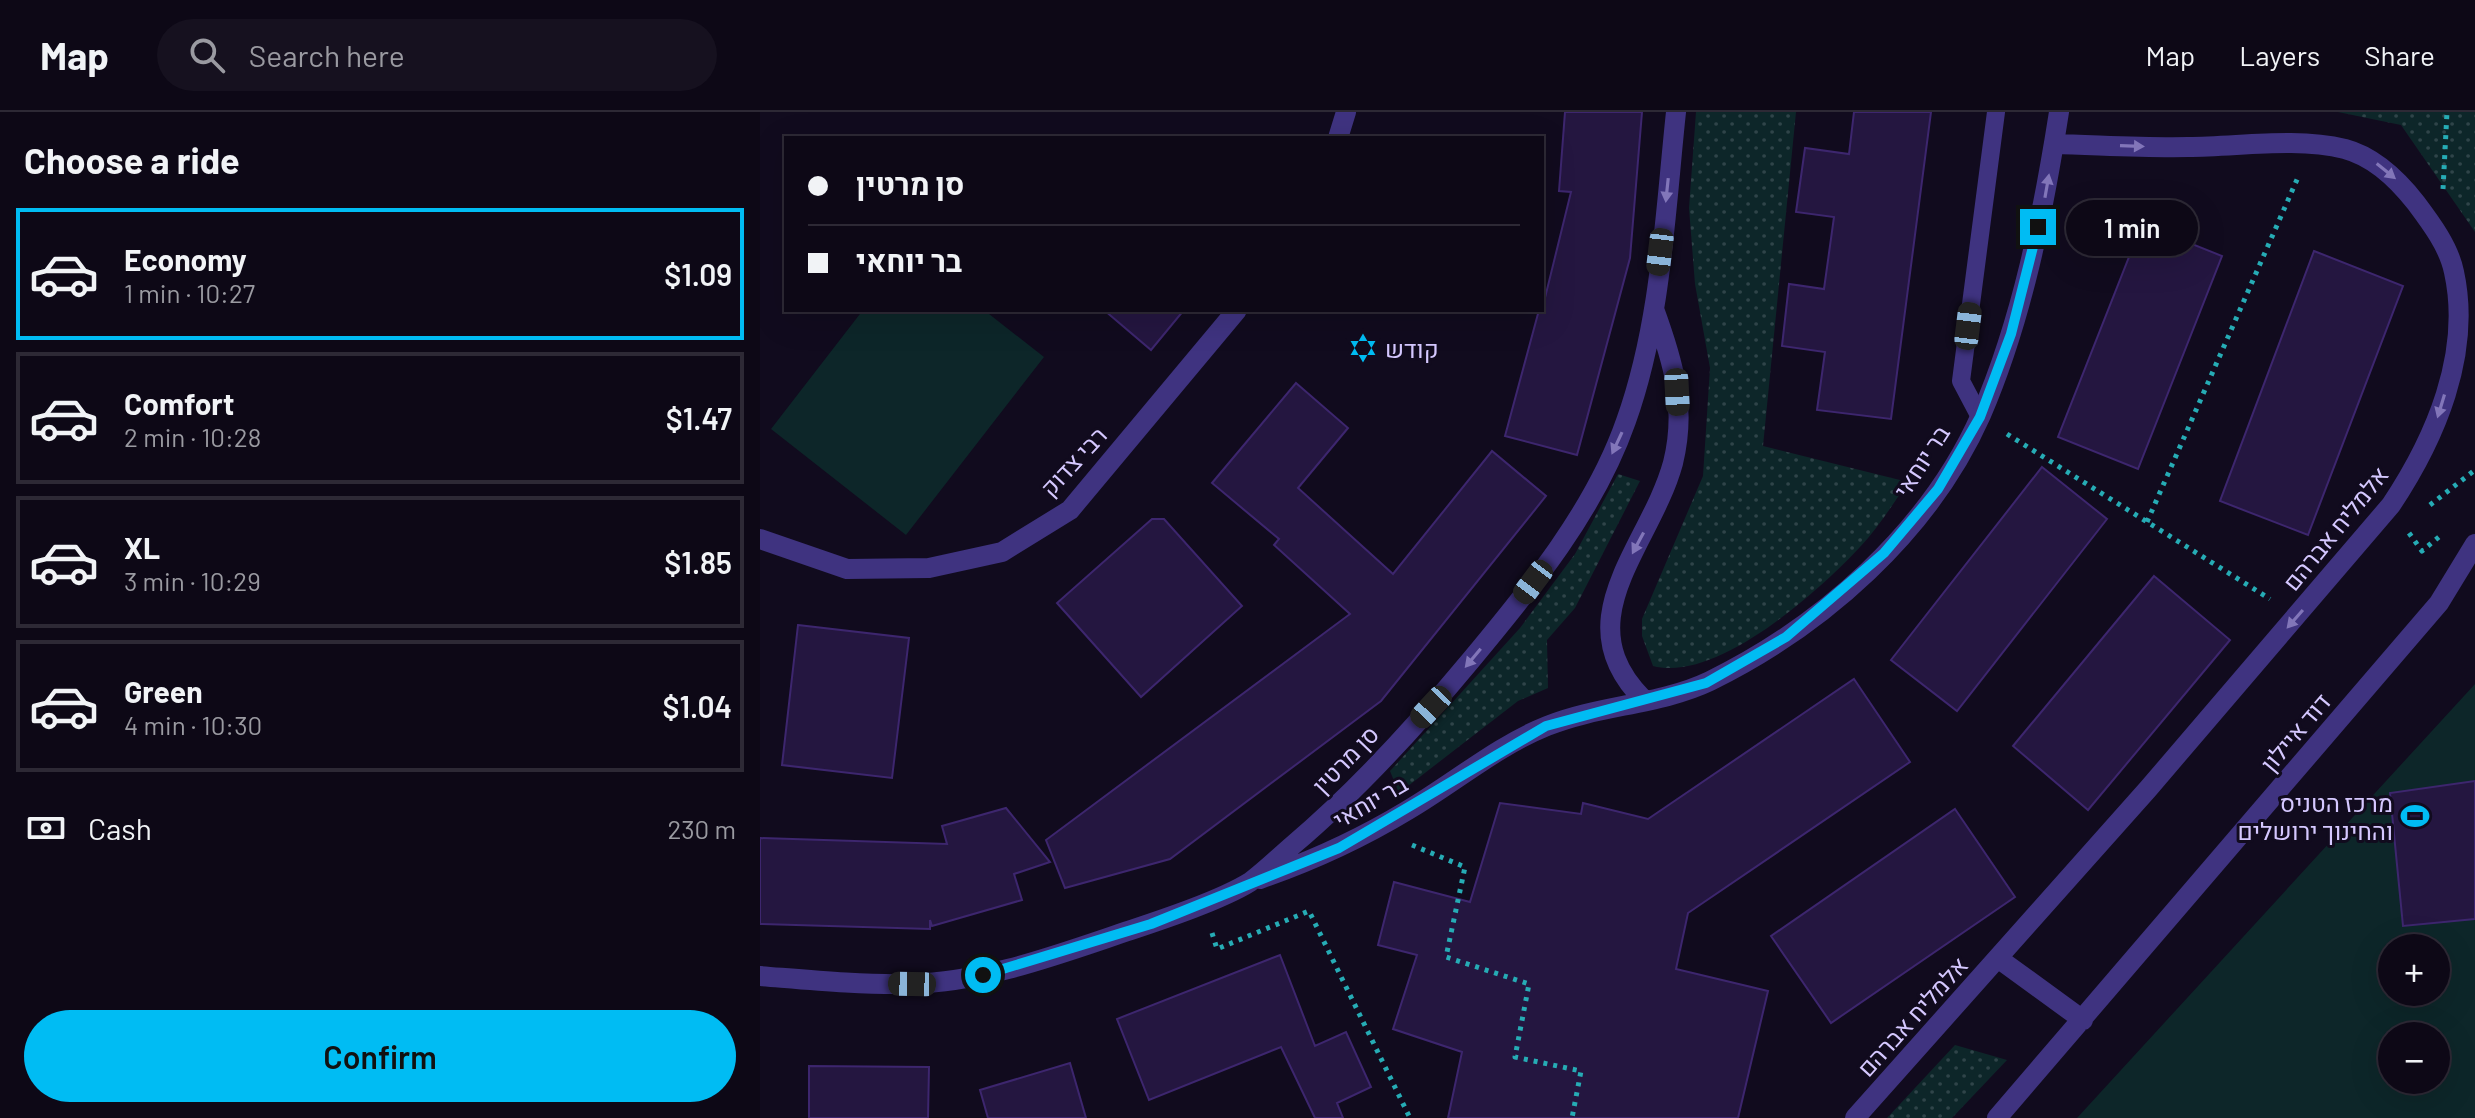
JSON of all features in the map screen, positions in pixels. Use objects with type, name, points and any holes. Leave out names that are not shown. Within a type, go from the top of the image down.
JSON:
[{"type":"street","points":[[1339,136],[1346,112]]},
{"type":"street","name":"סן מרטין","points":[[760,976],[912,984],[983,975],[1060,954],[1249,883],[1324,819],[1448,688],[1562,542],[1595,490],[1625,426],[1642,372],[1654,309],[1676,112]]},
{"type":"street","name":"בר יוחאי","points":[[1249,883],[1339,848],[1546,726],[1706,683],[1786,637],[1852,584],[1900,538],[1938,489],[1980,417],[2011,334],[2045,200],[2059,112]]},
{"type":"street","name":"אלמליח אברהם","points":[[1855,1118],[1999,959],[2391,505],[2418,465],[2433,434],[2456,342],[2454,270],[2441,240],[2402,184],[2375,162],[2347,150],[2312,144],[2187,147],[2054,144]]},
{"type":"street","points":[[1644,700],[1627,684],[1614,663],[1607,633],[1613,602],[1628,563],[1659,504],[1673,460],[1679,413],[1676,371],[1654,309]]},
{"type":"street","name":"רבי צדוק","points":[[760,539],[791,553],[847,569],[929,568],[1002,552],[1070,510],[1235,312]]},
{"type":"street","name":"דוד איילון","points":[[1997,1118],[2439,603],[2475,544]]},
{"type":"street","points":[[1999,959],[2083,1020]]},
{"type":"lane","points":[[1980,417],[1961,381],[1996,112]]},
{"type":"path","points":[[2147,522],[2312,144]]},
{"type":"path","points":[[1980,417],[2298,616]]},
{"type":"path","points":[[2427,507],[2475,470]]},
{"type":"path","points":[[2403,526],[2422,551],[2443,534]]},
{"type":"path","points":[[1374,829],[1465,867],[1446,957],[1529,984],[1515,1057],[1581,1071],[1572,1118]]},
{"type":"path","points":[[1203,902],[1217,949],[1309,911],[1410,1118]]},
{"type":"green space","points":[[1696,112],[1796,112],[1763,446],[1908,482],[1860,547],[1819,587],[1765,629],[1736,647],[1707,661],[1679,668],[1653,666],[1642,636],[1642,619],[1703,476],[1710,368],[1695,284],[1689,208]]},
{"type":"green space","points":[[2338,112],[2475,112],[2475,232],[2401,125]]},
{"type":"green space","points":[[861,312],[987,312],[1044,357],[906,535],[771,429]]},
{"type":"green space","points":[[1618,474],[1640,481],[1575,608],[1547,640],[1548,688],[1518,701],[1399,793],[1390,771],[1520,628],[1575,554]]},
{"type":"green space","name":"מרכז הטניס והחינוך ירושלים","points":[[2475,684],[2475,1118],[2077,1118]]},
{"type":"green space","points":[[1955,1045],[2007,1060],[1952,1118],[1887,1118]]},
{"type":"building","points":[[1565,112],[1642,112],[1630,258],[1577,455],[1505,436],[1538,312],[1544,312],[1571,192],[1559,191]]},
{"type":"building","points":[[1854,112],[1931,112],[1891,419],[1817,410],[1825,352],[1782,346],[1789,284],[1824,289],[1834,217],[1796,212],[1805,148],[1849,154]]},
{"type":"building","points":[[2142,224],[2222,256],[2138,469],[2058,437]]},
{"type":"building","points":[[2314,251],[2403,286],[2308,535],[2220,501]]},
{"type":"building","points":[[1106,312],[1182,312],[1151,350]]},
{"type":"building","points":[[1296,383],[1348,428],[1298,488],[1393,574],[1492,451],[1546,496],[1381,701],[1170,859],[1065,888],[1046,840],[1350,614],[1274,545],[1279,539],[1212,483]]},
{"type":"building","points":[[2042,467],[2107,519],[1957,711],[1891,660]]},
{"type":"building","points":[[1152,519],[1164,519],[1242,606],[1141,697],[1057,603]]},
{"type":"building","points":[[2154,576],[2230,640],[2088,810],[2013,746]]},
{"type":"building","points":[[798,625],[909,638],[892,778],[782,765]]},
{"type":"building","points":[[1854,679],[1910,762],[1688,913],[1676,969],[1768,991],[1738,1118],[1448,1118],[1462,1052],[1393,1029],[1417,955],[1378,945],[1394,882],[1470,902],[1500,803],[1581,814],[1583,803],[1648,819]]},
{"type":"building","points":[[2475,781],[2475,919],[2403,926],[2390,793]]},
{"type":"building","points":[[1006,808],[1050,862],[1014,874],[1022,900],[932,926],[930,920],[930,929],[760,924],[760,838],[947,844],[942,826]]},
{"type":"building","points":[[1955,809],[2015,897],[1831,1023],[1771,936]]},
{"type":"building","points":[[1280,955],[1315,1046],[1346,1032],[1371,1087],[1337,1103],[1343,1118],[1315,1118],[1281,1047],[1149,1100],[1117,1019]]},
{"type":"building","points":[[1070,1063],[1086,1118],[988,1118],[980,1090]]},
{"type":"building","points":[[809,1066],[929,1067],[928,1118],[809,1118]]},
{"type":"place","name":"קודש","points":[[1363,348]]},
{"type":"place","name":"מרכז הטניס והחינוך ירושלים","points":[[2415,816]]},
{"type":"route","points":[[983,975],[1151,924],[1339,848],[1407,811],[1510,745],[1546,726],[1706,683],[1786,637],[1852,584],[1900,538],[1938,489],[1980,417],[2011,334],[2038,227]]}]
